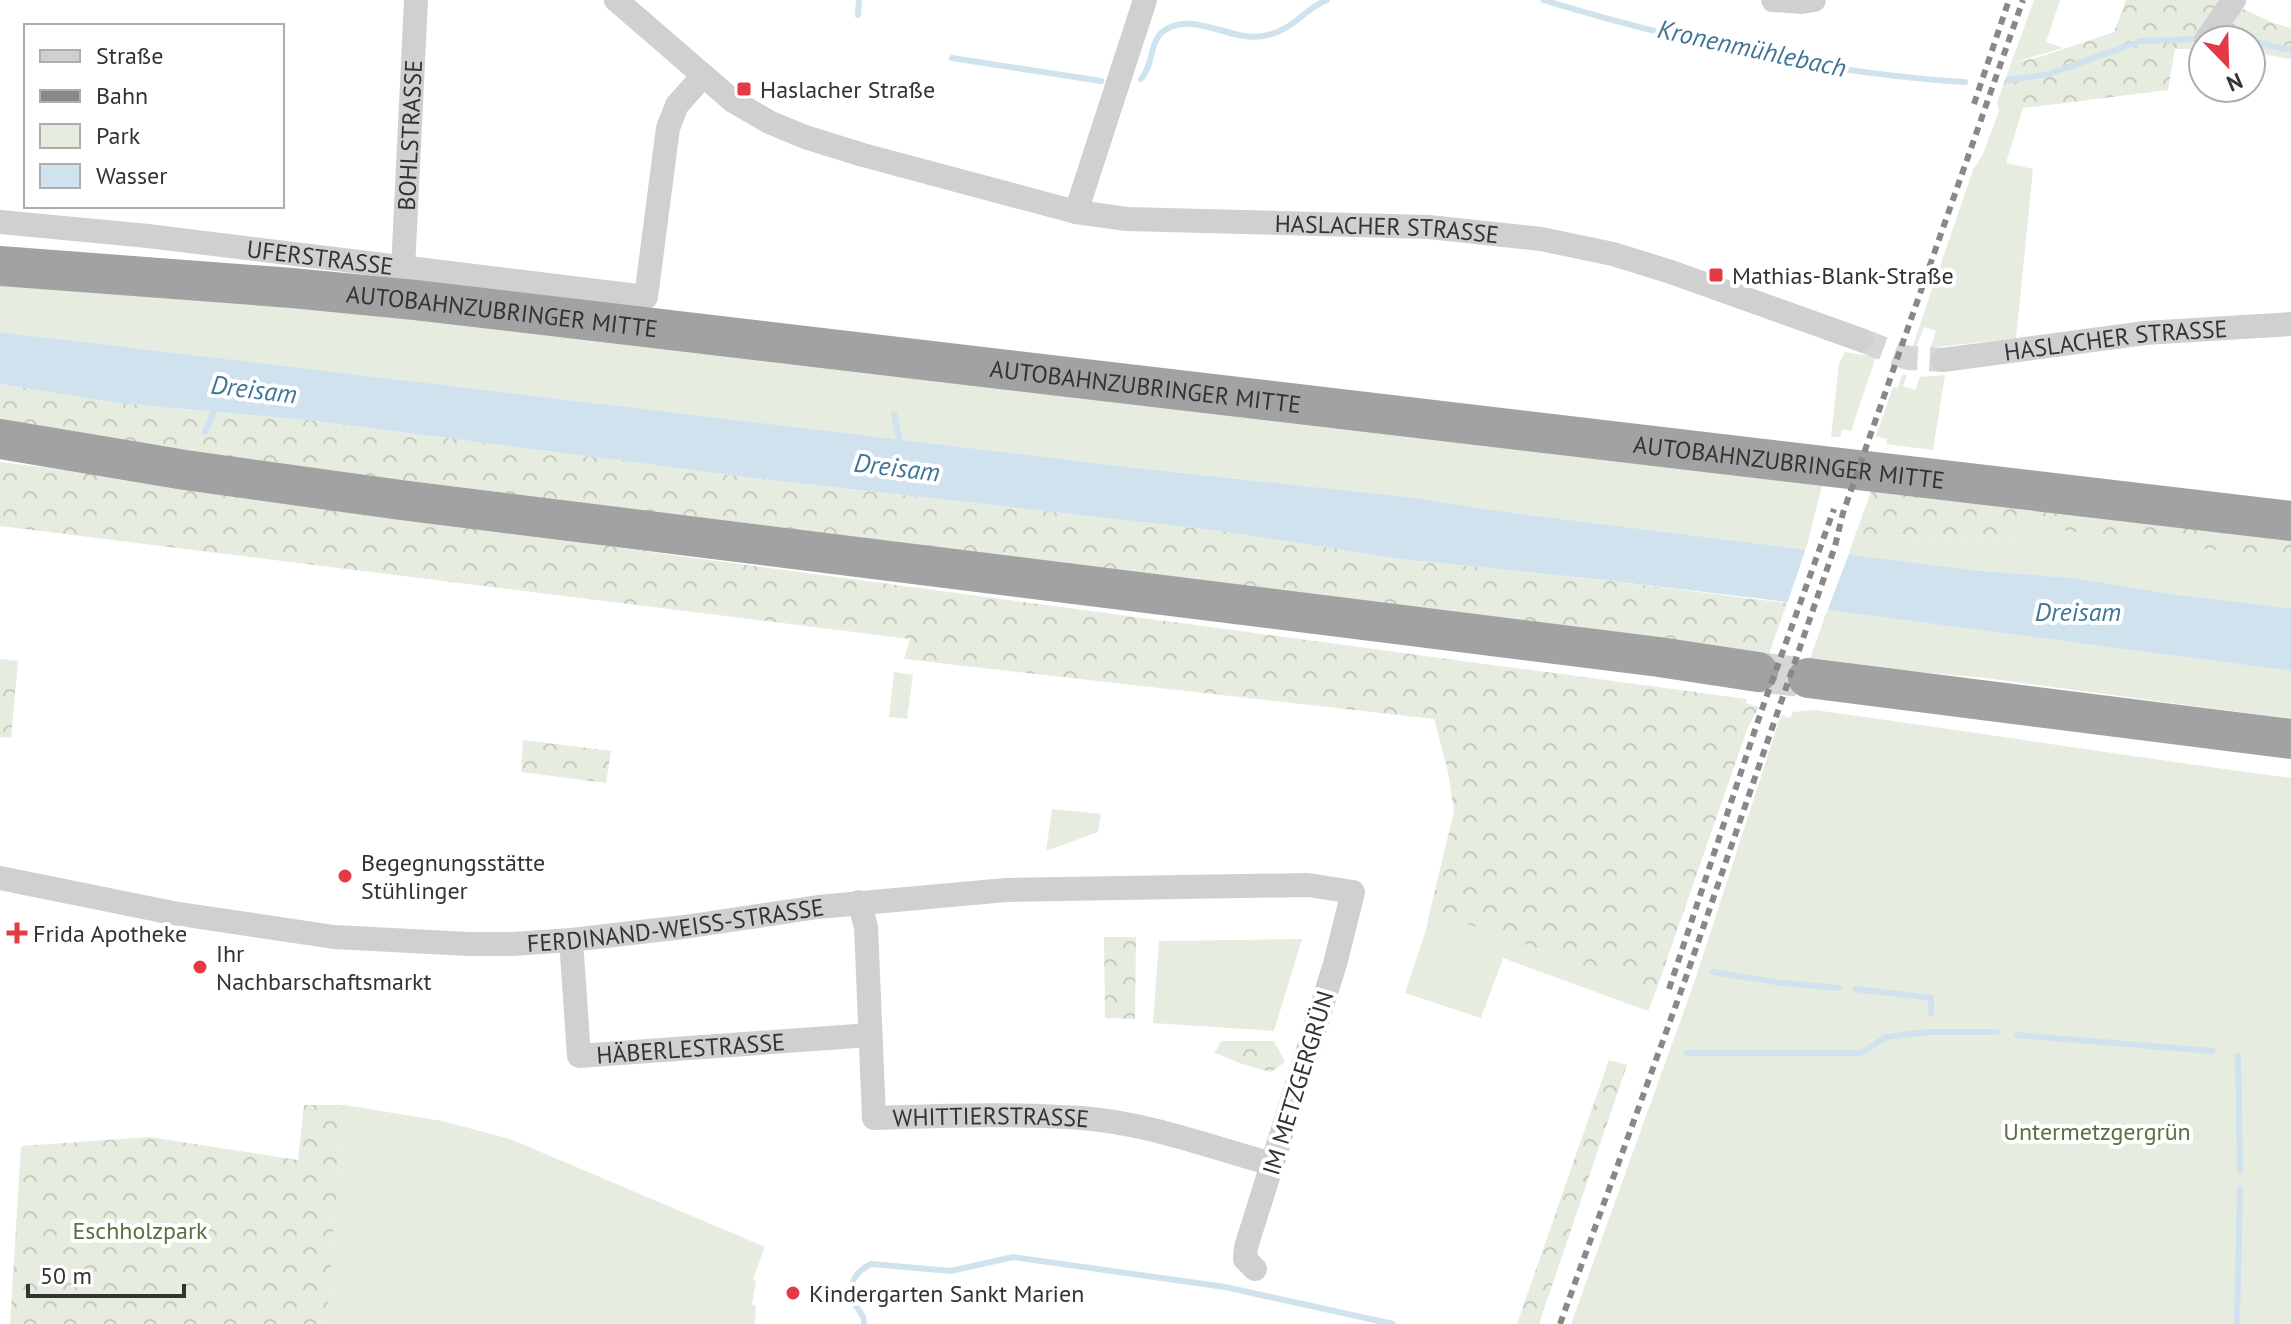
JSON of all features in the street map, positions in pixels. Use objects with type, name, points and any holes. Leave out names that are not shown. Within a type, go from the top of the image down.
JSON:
[{"type":"highway","points":[[0,256],[43,268]]},
{"type":"highway","name":"AUTOBAHNZUBRINGER MITTE","points":[[0,266],[415,300],[2291,521]]},
{"type":"highway","points":[[0,439],[185,470],[401,500],[1659,657],[1758,672]]},
{"type":"highway","points":[[1808,678],[2291,739]]},
{"type":"street","name":"BOHLSTRASSE","points":[[403,269],[416,0]]},
{"type":"street","name":"HASLACHER STRASSE","points":[[616,0],[733,101],[769,122],[805,137],[1076,212],[1127,219],[1429,227],[1541,239],[1613,254],[1671,272],[1861,340]]},
{"type":"street","points":[[1076,212],[1145,0]]},
{"type":"street","points":[[1773,0],[1814,0]]},
{"type":"street","points":[[2216,24],[2234,0]]},
{"type":"street","name":"UFERSTRASSE","points":[[0,222],[148,236],[646,297],[668,128],[677,105],[703,76]]},
{"type":"street","name":"HASLACHER STRASSE","points":[[1943,360],[2145,333],[2291,324]]},
{"type":"street","name":"FERDINAND-WEISS-STRASSE","points":[[0,878],[173,913],[334,937],[469,944],[571,940],[859,902],[1006,890],[1308,885],[1353,892]]},
{"type":"street","name":"IM METZGERGRÜN","points":[[1255,1269],[1245,1259],[1246,1247],[1335,964],[1353,892]]},
{"type":"street","name":"WHITTIERSTRASSE","points":[[859,902],[866,927],[874,1118],[995,1115],[1083,1118],[1182,1138],[1272,1164]]},
{"type":"street","name":"HÄBERLESTRASSE","points":[[571,940],[579,1056],[870,1035]]},
{"type":"green space","points":[[2034,0],[2060,0],[2046,42],[2063,48],[2011,63]]},
{"type":"green space","points":[[2126,0],[2224,0],[2291,28],[2291,59],[2267,55],[2267,24],[2187,24],[2187,49],[2175,49],[2168,90],[1999,111],[1997,103],[2011,63],[2040,57],[2114,32]]},
{"type":"green space","points":[[2023,108],[2006,163],[2033,169],[2016,338],[1930,348],[1936,331],[1924,327],[1916,348],[1912,348],[1973,170],[1983,154],[1999,111]]},
{"type":"green space","points":[[0,281],[228,295],[1823,482],[1806,549],[1778,546],[1408,497],[1146,469],[0,332]]},
{"type":"green space","points":[[1845,352],[1876,357],[1851,431],[1842,429],[1840,437],[1831,437],[1839,363]]},
{"type":"green space","points":[[1903,374],[1907,375],[1903,386],[1915,390],[1920,377],[1945,375],[1933,450],[1886,444],[1887,439],[1876,436],[1893,387],[1897,388]]},
{"type":"green space","points":[[0,384],[117,403],[307,420],[770,480],[1213,530],[1400,559],[1787,603],[1769,654],[1538,628],[622,515],[0,424]]},
{"type":"green space","points":[[0,462],[247,492],[613,547],[1747,699],[1746,703],[1759,707],[1748,727],[1656,991],[1430,911],[1454,811],[1448,772],[1434,719],[904,659],[910,639],[0,526]]},
{"type":"green space","points":[[1872,489],[2291,537],[2291,560],[2023,525],[2019,543],[1856,533]]},
{"type":"green space","points":[[2023,525],[2291,560],[2291,608],[2179,595],[2074,578],[1848,555],[1856,533],[2018,543]]},
{"type":"green space","points":[[1827,610],[2291,671],[2291,719],[1986,678],[1809,662]]},
{"type":"green space","points":[[0,659],[18,661],[11,738],[0,737]]},
{"type":"green space","points":[[894,672],[913,675],[907,719],[889,717]]},
{"type":"green space","name":"Untermetzgergrün","points":[[1815,710],[2291,778],[2291,1324],[1571,1324],[1694,983],[1781,715],[1790,718],[1793,712]]},
{"type":"green space","points":[[523,740],[611,751],[606,783],[521,772]]},
{"type":"green space","points":[[1052,809],[1101,814],[1098,832],[1046,851]]},
{"type":"green space","points":[[1430,911],[1656,991],[1648,1011],[1503,958],[1481,1018],[1405,993]]},
{"type":"green space","points":[[1104,937],[1136,937],[1135,1019],[1105,1018]]},
{"type":"green space","points":[[1302,939],[1274,1031],[1153,1023],[1159,941]]},
{"type":"green space","points":[[1221,1041],[1274,1041],[1285,1062],[1271,1072],[1245,1065],[1215,1053]]},
{"type":"green space","points":[[1609,1060],[1627,1065],[1539,1324],[1517,1324]]},
{"type":"green space","name":"Eschholzpark","points":[[304,1105],[344,1105],[326,1324],[10,1324],[21,1146],[150,1137],[298,1160]]},
{"type":"green space","points":[[344,1105],[442,1121],[510,1139],[765,1247],[753,1279],[756,1281],[752,1304],[756,1306],[755,1324],[326,1324]]},
{"type":"water","name":"Dreisam","points":[[0,332],[1146,469],[1408,497],[1972,570],[2074,578],[2179,595],[2291,608],[2291,671],[1827,610],[1772,600],[1400,559],[1213,530],[770,480],[307,420],[117,403],[0,384]]},
{"type":"pier","points":[[1807,545],[1850,551],[1826,614],[1786,607]]},
{"type":"waterway","name":"Kronenmühlebach","points":[[858,15],[859,0]]},
{"type":"waterway","name":"Kronenmühlebach","points":[[1141,79],[1156,40],[1165,30],[1188,24],[1238,35],[1263,36],[1283,30],[1327,0]]},
{"type":"waterway","name":"Kronenmühlebach","points":[[1543,0],[1646,29],[1751,53],[1858,71],[1965,82]]},
{"type":"waterway","name":"Kronenmühlebach","points":[[2009,80],[2049,74],[2141,41],[2187,39]]},
{"type":"waterway","name":"Kronenmühlebach","points":[[2267,45],[2291,50]]},
{"type":"waterway","name":"Kronenmühlebach","points":[[952,58],[1101,81]]},
{"type":"waterway","points":[[205,432],[216,406]]},
{"type":"waterway","points":[[894,414],[901,446]]},
{"type":"waterway","points":[[1713,972],[1839,988]]},
{"type":"waterway","points":[[1856,989],[1931,998],[1931,1013]]},
{"type":"waterway","points":[[1687,1053],[1861,1053],[1886,1037],[1929,1032],[1997,1032]]},
{"type":"waterway","points":[[2017,1035],[2212,1051]]},
{"type":"waterway","points":[[2238,1056],[2240,1170]]},
{"type":"waterway","points":[[2237,1322],[2240,1189]]},
{"type":"waterway","points":[[864,1324],[853,1299],[852,1287],[856,1276],[871,1264],[951,1271],[1013,1257],[1225,1287],[1393,1324]]},
{"type":"tunnel","points":[[1861,340],[1908,358],[1943,360]]},
{"type":"tunnel","points":[[1758,672],[1808,678]]},
{"type":"railway","points":[[1974,104],[2009,0]]},
{"type":"railway","points":[[1560,1324],[1685,980],[1835,546],[1843,513],[2023,0]]},
{"type":"railway","points":[[1669,989],[1761,712],[1834,509]]},
{"type":"place","name":"Haslacher Straße","points":[[744,89]]},
{"type":"place","name":"Mathias-Blank-Straße","points":[[1716,275]]},
{"type":"place","name":"Begegnungsstätte Stühlinger","points":[[345,876]]},
{"type":"place","name":"Frida Apotheke","points":[[17,933]]},
{"type":"place","name":"Ihr Nachbarschaftsmarkt","points":[[200,967]]},
{"type":"place","name":"Kindergarten Sankt Marien","points":[[793,1293]]}]
